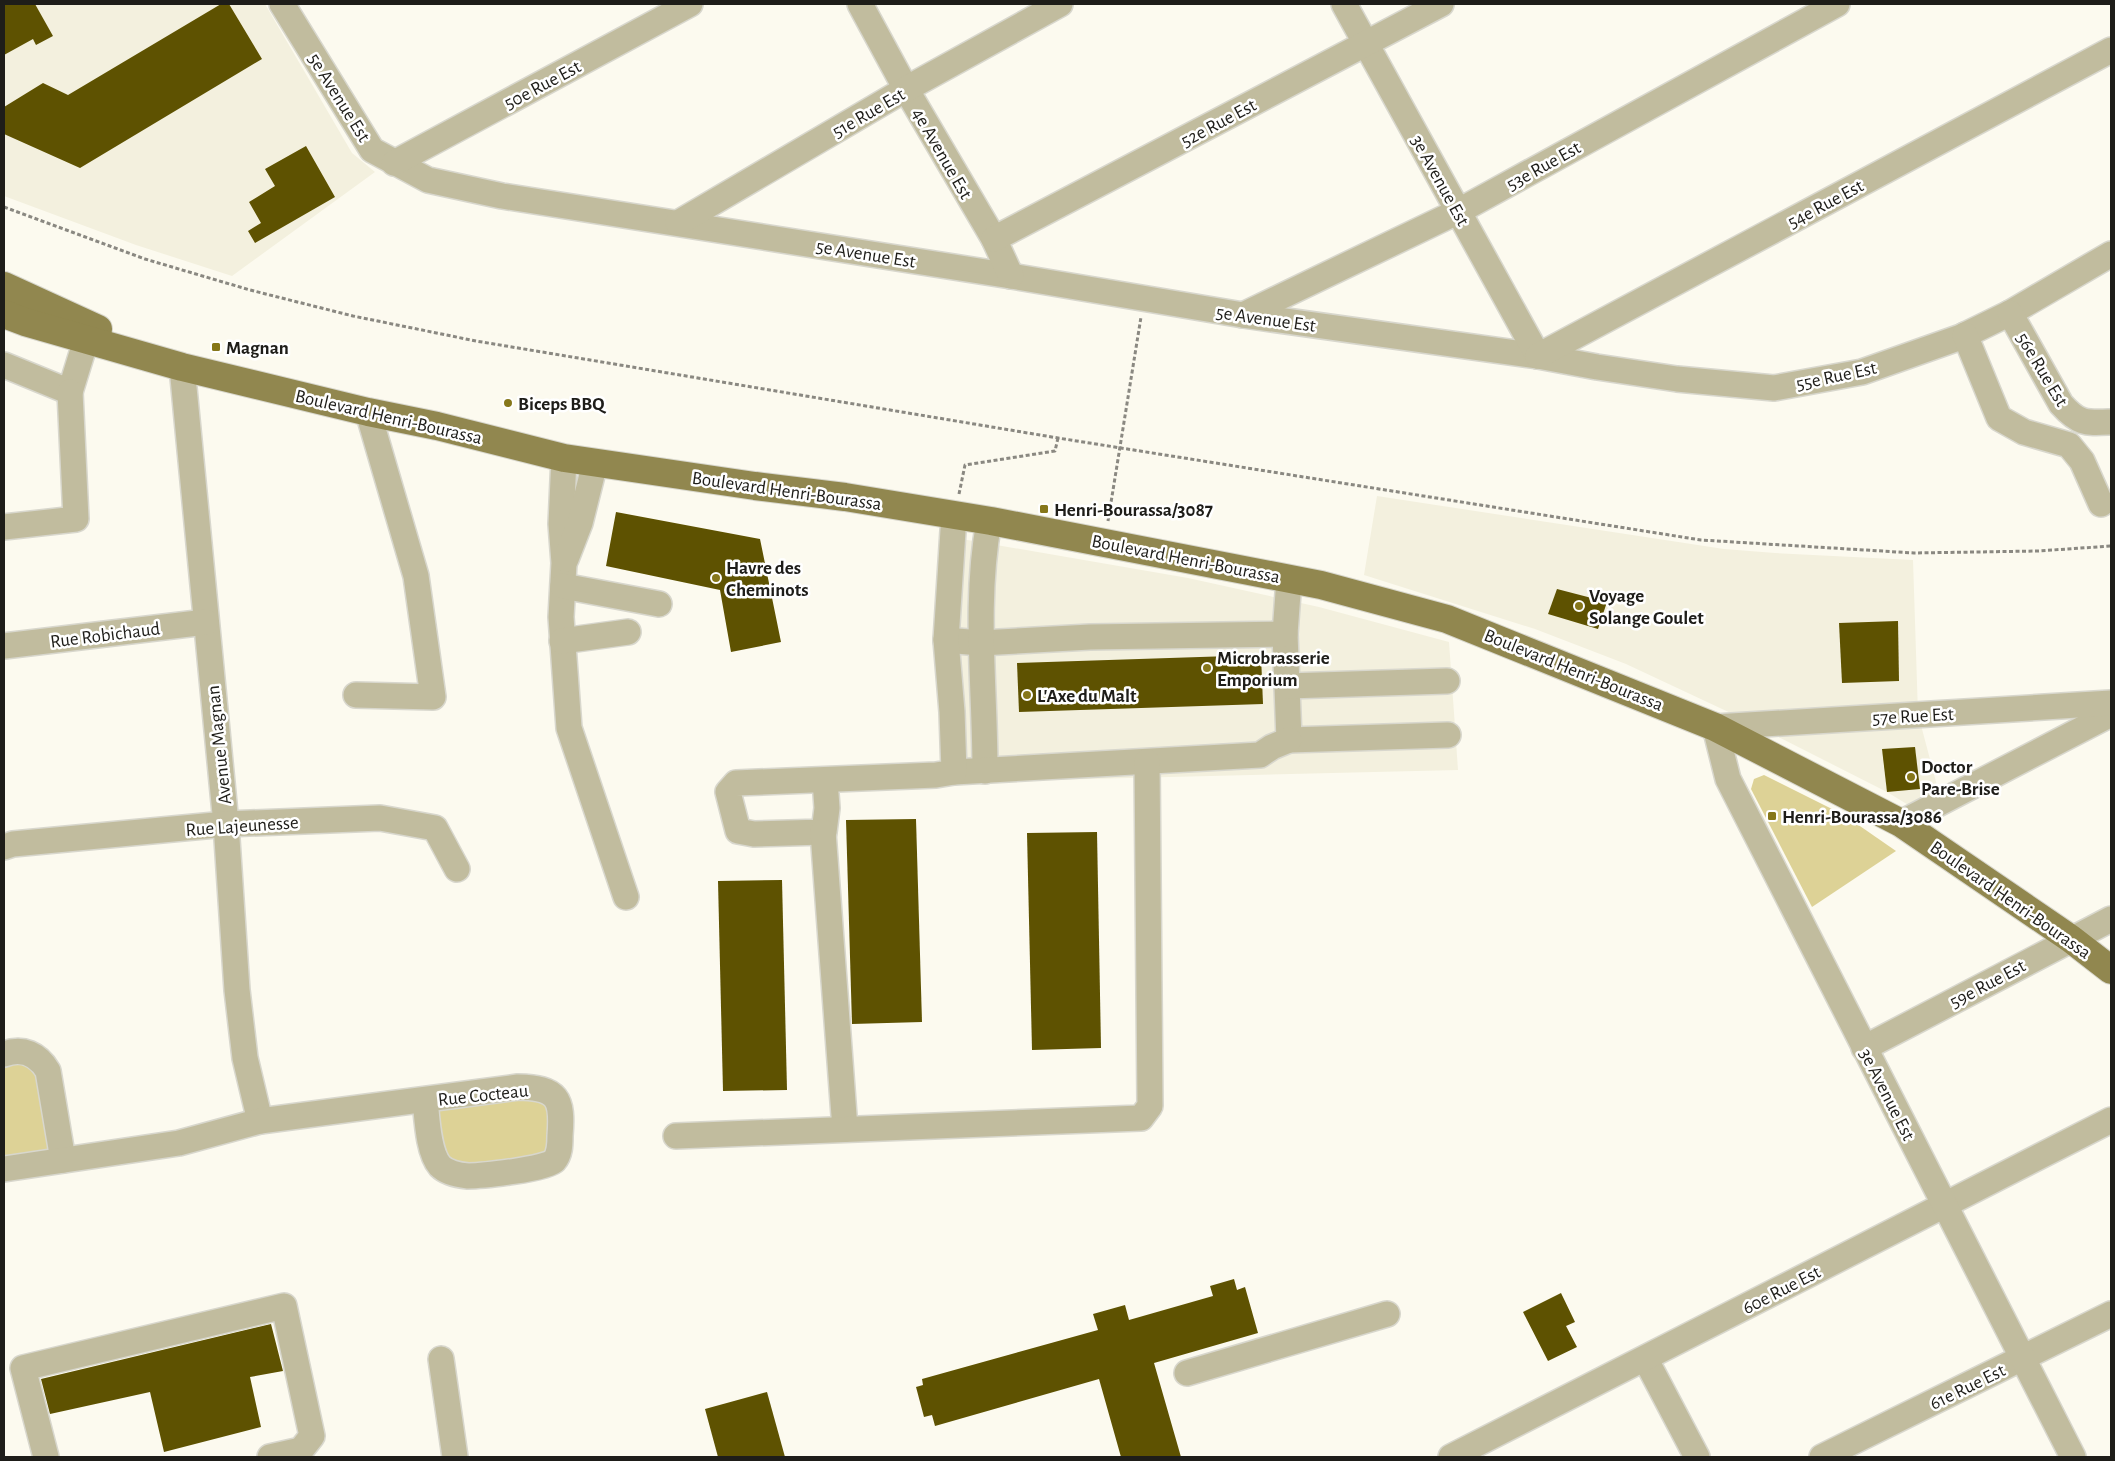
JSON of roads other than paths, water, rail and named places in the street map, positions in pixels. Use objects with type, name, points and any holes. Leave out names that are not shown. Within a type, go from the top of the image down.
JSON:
[{"type":"main road","name":"Boulevard Henri-Bourassa","points":[[4,286],[182,367]]},
{"type":"main road","name":"Boulevard Henri-Bourassa","points":[[4,314],[25,322],[182,367],[368,412],[437,426],[564,458],[845,497],[1105,542],[1321,585],[1447,618],[1715,726],[1901,823],[2072,939],[2111,970]]},
{"type":"street","name":"5e Avenue Est","points":[[282,4],[372,150],[428,180],[502,196],[1012,276],[1243,315],[1538,356]]},
{"type":"street","name":"50e Rue Est","points":[[394,163],[690,4]]},
{"type":"street","name":"4e Avenue Est","points":[[860,4],[906,89],[994,239],[1012,276]]},
{"type":"street","name":"51e Rue Est","points":[[678,223],[906,89],[1060,4]]},
{"type":"street","name":"3e Avenue Est","points":[[1344,4],[1538,356]]},
{"type":"street","name":"52e Rue Est","points":[[994,239],[1441,4]]},
{"type":"street","name":"53e Rue Est","points":[[1243,315],[1459,211],[1837,4]]},
{"type":"street","name":"54e Rue Est","points":[[1538,356],[2111,50]]},
{"type":"street","name":"55e Rue Est","points":[[1538,356],[1677,379],[1774,388],[1862,372],[1966,335],[2010,313],[2111,254]]},
{"type":"street","name":"56e Rue Est","points":[[2010,313],[2061,404],[2072,417],[2086,422],[2111,422]]},
{"type":"street","points":[[1966,335],[1999,418],[2024,432],[2069,445],[2082,461],[2101,504]]},
{"type":"street","points":[[4,527],[76,519],[70,392],[86,340]]},
{"type":"street","points":[[4,365],[70,392]]},
{"type":"street","name":"Avenue Magnan","points":[[182,367],[226,824],[238,1000],[245,1058],[260,1121]]},
{"type":"street","points":[[356,695],[433,697],[416,576],[368,412]]},
{"type":"street","points":[[2069,445],[2082,420]]},
{"type":"street","points":[[564,458],[561,524],[563,575],[561,617],[569,728],[626,897]]},
{"type":"street","points":[[563,575],[580,523],[595,463]]},
{"type":"street","points":[[954,515],[946,640],[952,712],[954,772]]},
{"type":"street","points":[[985,771],[985,708],[980,642],[982,558],[988,521]]},
{"type":"street","points":[[563,575],[659,604]]},
{"type":"street","points":[[1289,579],[1285,634],[1289,740]]},
{"type":"street","name":"Rue Robichaud","points":[[4,646],[206,622]]},
{"type":"street","points":[[562,641],[628,632]]},
{"type":"street","points":[[946,640],[980,642],[1090,637],[1285,634]]},
{"type":"street","points":[[1287,686],[1447,681]]},
{"type":"street","name":"57e Rue Est","points":[[1715,726],[2111,703]]},
{"type":"street","points":[[952,712],[985,708]]},
{"type":"street","points":[[1901,823],[2111,714]]},
{"type":"street","name":"3e Avenue Est","points":[[1715,726],[1728,779],[2073,1457]]},
{"type":"street","points":[[824,832],[754,834],[738,831],[728,792],[736,783],[936,775],[954,772],[1260,755],[1272,747],[1289,740],[1448,735]]},
{"type":"street","points":[[676,1136],[1141,1118],[1150,1106],[1147,762]]},
{"type":"street","points":[[825,780],[828,808],[824,832],[845,1129]]},
{"type":"street","name":"Rue Lajeunesse","points":[[4,847],[22,843],[226,824],[380,818],[435,828],[457,868]]},
{"type":"street","name":"59e Rue Est","points":[[1864,1048],[2111,918]]},
{"type":"street","points":[[4,1054],[27,1052],[41,1058],[48,1071],[63,1160]]},
{"type":"street","name":"Rue Cocteau","points":[[4,1169],[179,1143],[260,1121],[518,1087],[536,1088],[548,1092],[557,1099],[562,1113],[559,1153],[553,1163],[541,1168],[468,1176],[450,1173],[440,1166],[432,1153],[425,1100]]},
{"type":"street","name":"60e Rue Est","points":[[1451,1457],[1646,1360],[1944,1204],[2111,1120]]},
{"type":"street","points":[[46,1457],[23,1368],[284,1306],[312,1436],[300,1450],[270,1457]]},
{"type":"street","points":[[1187,1373],[1386,1314]]},
{"type":"street","name":"61e Rue Est","points":[[1822,1457],[2111,1314]]},
{"type":"street","points":[[441,1360],[455,1457]]},
{"type":"street","points":[[1646,1360],[1697,1457]]},
{"type":"place","name":"Magnan","points":[[216,347]]},
{"type":"place","name":"Biceps BBQ","points":[[508,403]]},
{"type":"place","name":"Henri-Bourassa/3087","points":[[1044,509]]},
{"type":"place","name":"Havre des Cheminots","points":[[716,578]]},
{"type":"place","name":"Voyage Solange Goulet","points":[[1579,606]]},
{"type":"place","name":"Microbrasserie Emporium","points":[[1207,668]]},
{"type":"place","name":"L'Axe du Malt","points":[[1027,695]]},
{"type":"place","name":"Doctor Pare-Brise","points":[[1911,777]]},
{"type":"place","name":"Henri-Bourassa/3086","points":[[1772,816]]}]
